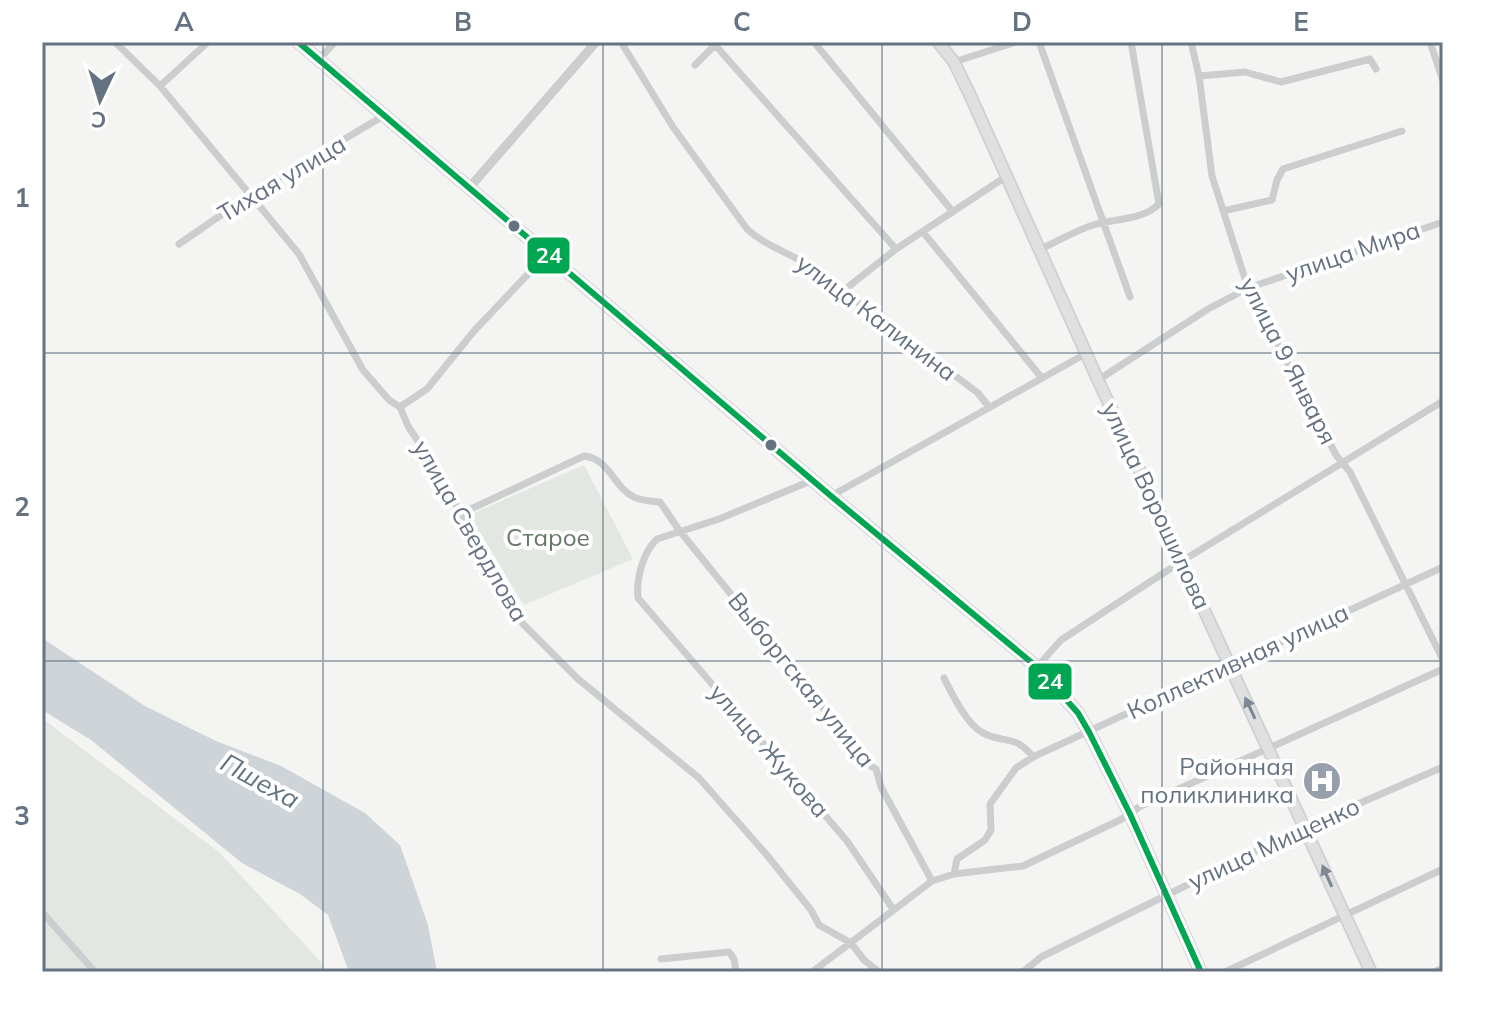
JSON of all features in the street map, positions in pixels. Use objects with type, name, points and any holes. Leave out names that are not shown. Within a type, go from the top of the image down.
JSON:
[{"type":"main road","points":[[298,42],[831,496],[1037,667],[1078,713],[1089,732],[1130,814],[1201,972]]},
{"type":"main road","name":"улица Ворошилова","points":[[938,42],[954,62],[1371,972]]},
{"type":"street","name":"улица Свердлова","points":[[115,42],[160,86],[299,254],[363,370],[389,400],[400,407],[408,426],[523,624],[578,679],[699,778],[775,865],[811,910],[819,925],[851,943],[864,960],[879,972]]},
{"type":"street","points":[[160,86],[208,42]]},
{"type":"street","points":[[318,60],[335,42]]},
{"type":"street","points":[[470,187],[596,42]]},
{"type":"street","name":"улица Калинина","points":[[621,42],[665,116],[747,229],[761,242],[788,252],[843,291],[978,393],[989,407]]},
{"type":"street","points":[[814,42],[953,212]]},
{"type":"street","points":[[954,62],[1016,42]]},
{"type":"street","points":[[1039,42],[1130,297]]},
{"type":"street","points":[[1041,249],[1103,222],[1112,223],[1153,211],[1159,204],[1131,42]]},
{"type":"street","name":"улица 9 Января","points":[[1191,42],[1199,76],[1212,176],[1248,288],[1336,455],[1350,472],[1443,660]]},
{"type":"street","points":[[1430,42],[1443,81]]},
{"type":"street","points":[[695,65],[716,43],[896,249]]},
{"type":"street","points":[[1199,76],[1245,72],[1281,82],[1370,59],[1376,69]]},
{"type":"street","name":"Тихая улица","points":[[179,244],[250,195],[385,115]]},
{"type":"street","points":[[1223,211],[1272,200],[1283,169],[1402,131]]},
{"type":"street","points":[[843,291],[896,249],[1007,176]]},
{"type":"street","name":"улица Мира","points":[[1098,380],[1208,309],[1248,288],[1443,222]]},
{"type":"street","points":[[923,232],[1041,377]]},
{"type":"street","points":[[400,407],[427,389],[474,331],[548,253]]},
{"type":"street","points":[[831,496],[1087,353]]},
{"type":"street","points":[[1037,667],[1061,640],[1182,561],[1443,401]]},
{"type":"street","points":[[460,514],[584,456],[592,457],[606,468],[633,497],[660,502],[679,530],[719,519],[813,480]]},
{"type":"street","name":"улица Жукова","points":[[679,530],[657,539],[649,546],[637,588],[638,598],[847,841],[893,909]]},
{"type":"street","name":"Выборгская улица","points":[[679,530],[869,765],[876,769],[881,787],[932,881]]},
{"type":"street","name":"Коллективная улица","points":[[954,874],[957,859],[985,840],[991,830],[990,804],[1016,768],[1033,757],[1443,567]]},
{"type":"street","points":[[812,972],[932,881],[954,874],[1023,866],[1139,807],[1443,669]]},
{"type":"street","points":[[944,678],[960,710],[981,732],[1022,743],[1033,757]]},
{"type":"street","name":"улица Мищенко","points":[[1023,972],[1041,957],[1305,827],[1443,767]]},
{"type":"street","points":[[1225,972],[1443,869]]},
{"type":"street","points":[[42,912],[95,972]]},
{"type":"street","points":[[661,959],[729,952],[734,959],[736,972]]},
{"type":"street","points":[[1434,972],[1443,968]]},
{"type":"green space","name":"Старое","points":[[584,465],[633,559],[524,605],[469,515]]},
{"type":"green space","points":[[42,718],[220,853],[321,962],[326,972],[42,972]]},
{"type":"water","name":"Пшеха","points":[[42,638],[145,706],[216,741],[281,766],[365,813],[400,845],[428,925],[437,972],[349,972],[328,915],[300,894],[242,863],[91,740],[42,710]]},
{"type":"transit line","name":"24","points":[[298,42],[831,496],[1037,667],[1078,713],[1089,732],[1130,814],[1201,972]]},
{"type":"place","name":"Районная поликлиника","points":[[1322,781]]}]
